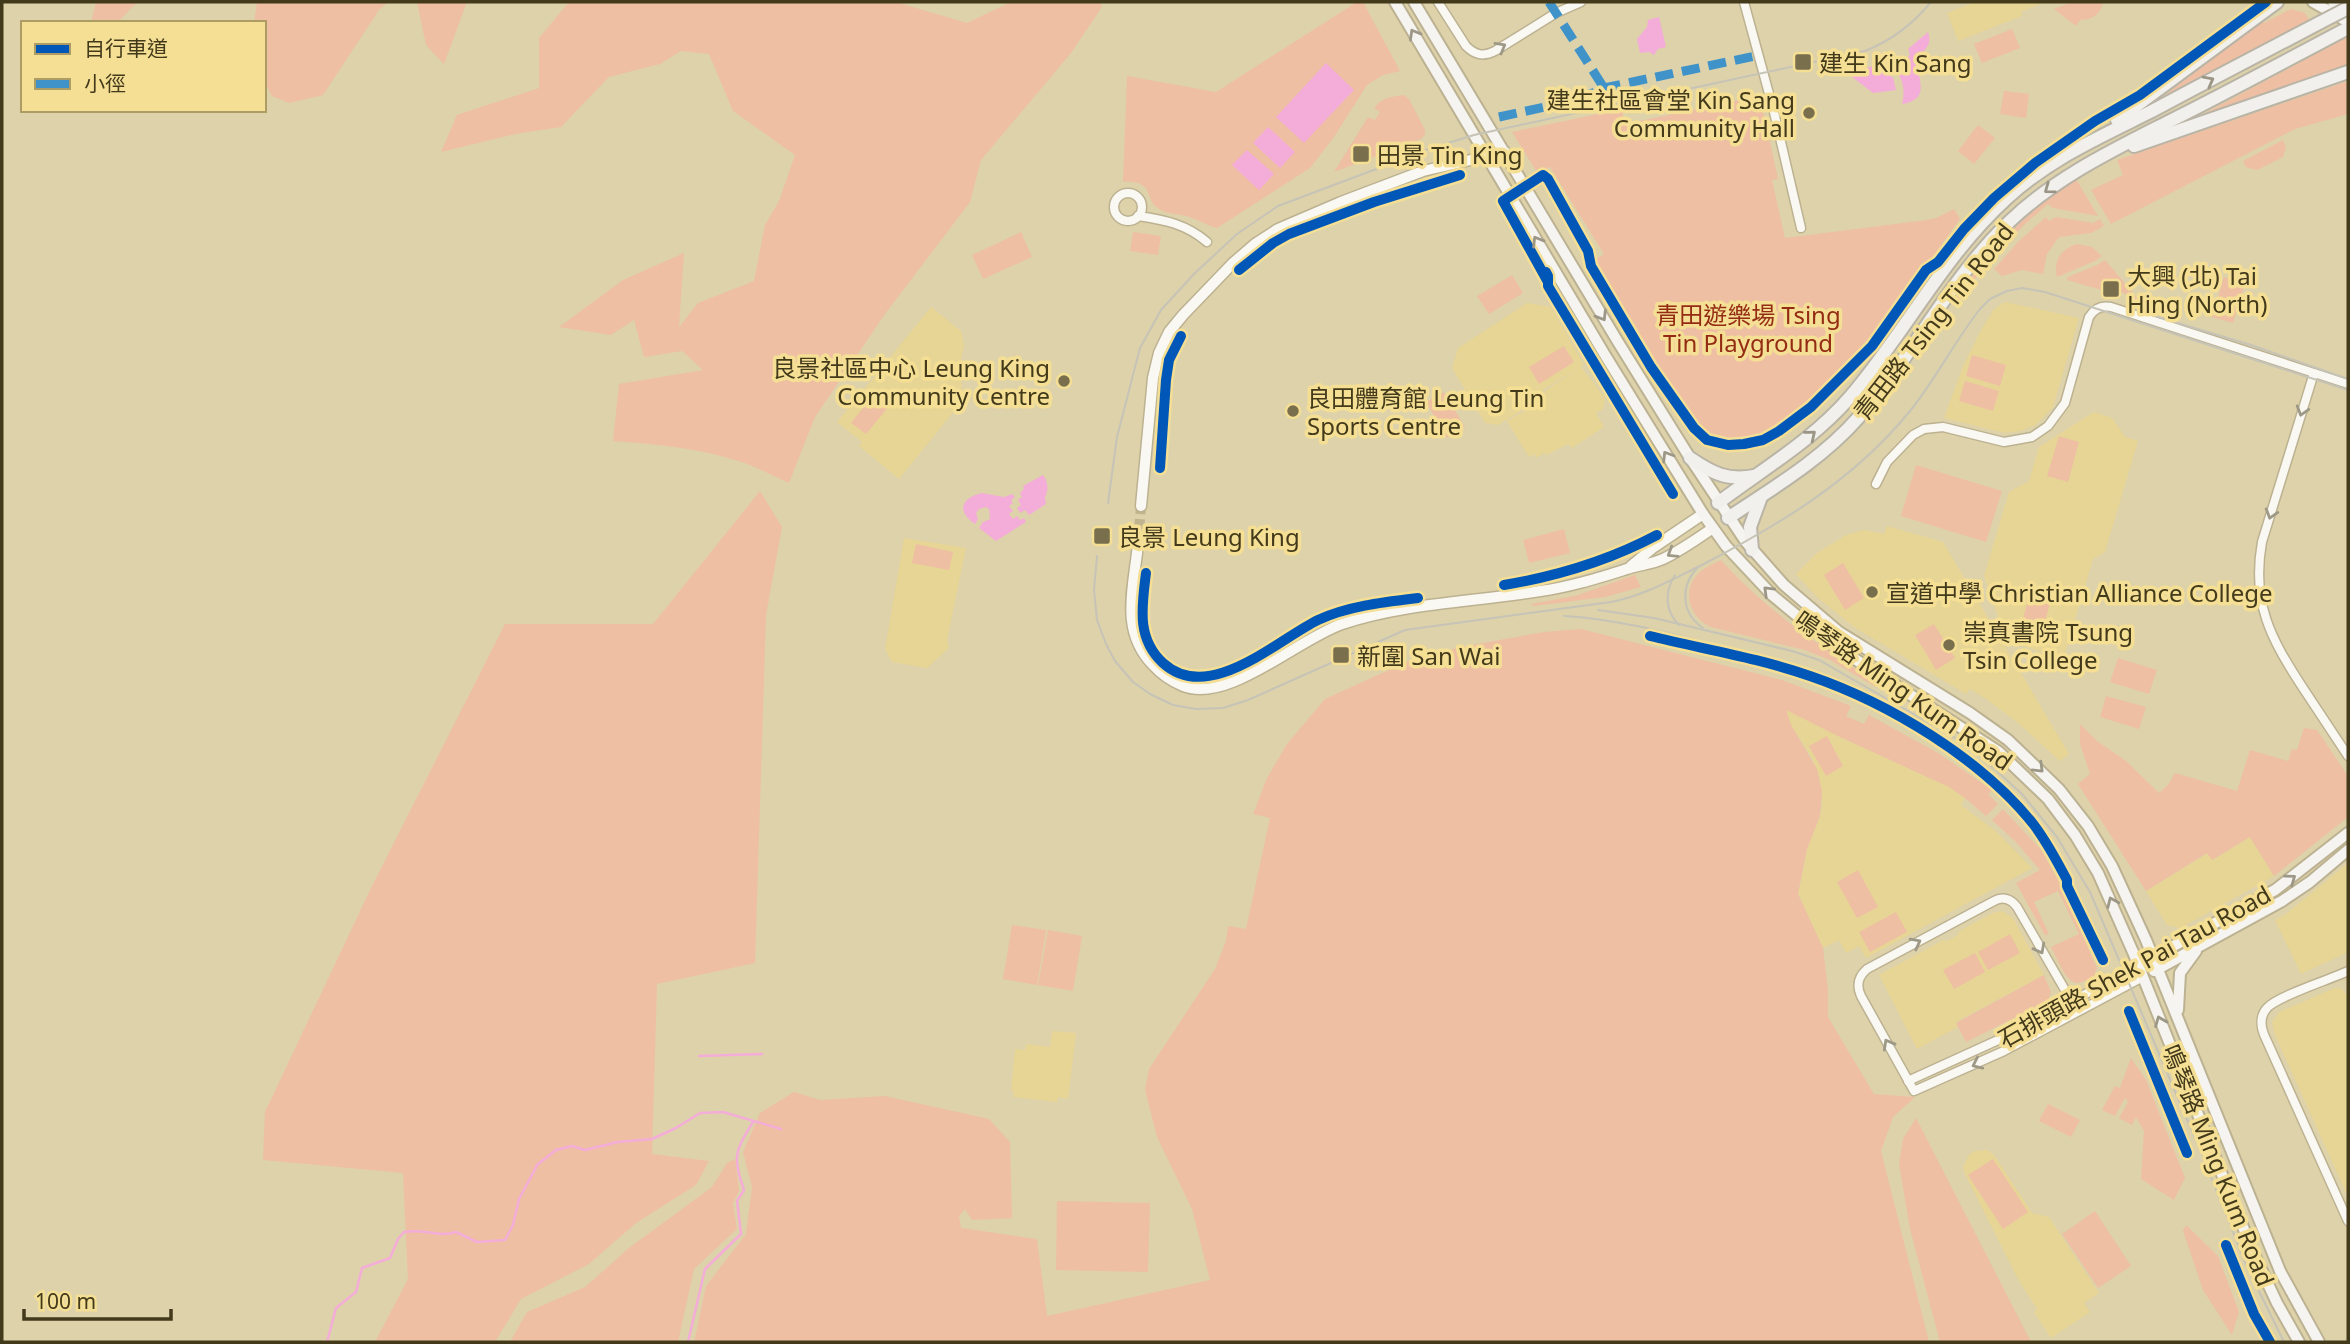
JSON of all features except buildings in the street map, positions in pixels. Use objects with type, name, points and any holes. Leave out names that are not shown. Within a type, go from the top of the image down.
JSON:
[{"type":"main road","name":"鳴琴路 Ming Kum Road","points":[[1395,2],[1605,355],[1713,528],[1754,578],[1810,628],[1871,672],[1980,739],[2032,782],[2062,816],[2087,853],[2108,894],[2138,965],[2257,1261],[2299,1342]]},
{"type":"main road","name":"鳴琴路 Ming Kum Road","points":[[1414,2],[1690,458],[1728,519],[1752,550],[1784,585],[1839,632],[1989,726],[2043,771],[2074,807],[2101,846],[2178,1016],[2269,1245],[2292,1296],[2319,1342]]},
{"type":"main road","points":[[2094,138],[2277,2]]},
{"type":"main road","points":[[2313,2],[2345,28]]},
{"type":"main road","points":[[2333,2],[2348,16]]},
{"type":"main road","name":"青田路 Tsing Tin Road","points":[[1703,514],[1820,428],[1886,353],[1954,255],[1993,211],[2040,171],[2094,138],[2348,8]]},
{"type":"main road","name":"青田路 Tsing Tin Road","points":[[1713,528],[1817,457],[1857,420],[1889,380],[1965,272],[2010,221],[2053,185],[2106,153],[2345,28]]},
{"type":"main road","points":[[2106,153],[2178,132],[2348,72]]},
{"type":"main road","points":[[1690,458],[1725,477],[1756,475]]},
{"type":"main road","points":[[1752,550],[1750,527],[1761,497]]},
{"type":"main road","name":"石排頭路 Shek Pai Tau Road","points":[[2138,965],[2275,890],[2348,832]]},
{"type":"main road","name":"石排頭路 Shek Pai Tau Road","points":[[2143,977],[2295,893],[2348,850]]},
{"type":"main road","points":[[2178,1016],[2180,973],[2199,947]]},
{"type":"street","points":[[1438,2],[1466,46],[1479,55],[1495,51],[1556,13],[1581,2]]},
{"type":"street","points":[[1744,2],[1774,112],[1801,228]]},
{"type":"street","points":[[1142,506],[1152,385],[1159,353],[1175,323],[1208,288],[1255,244],[1288,224],[1423,171],[1505,152]]},
{"type":"street","points":[[1138,216],[1179,223],[1194,230],[1207,242]]},
{"type":"street","points":[[1876,484],[1887,462],[1913,435],[1924,429],[1943,428],[2004,442],[2032,437],[2048,426],[2065,403],[2089,317],[2097,308],[2111,307],[2348,384]]},
{"type":"street","points":[[2314,373],[2265,531],[2260,553],[2259,587],[2264,616],[2274,641],[2348,755]]},
{"type":"street","points":[[1628,569],[1654,547],[1703,514]]},
{"type":"street","points":[[1138,544],[1131,618],[1135,638],[1147,658],[1164,675],[1182,686],[1197,689],[1237,681],[1320,633],[1359,619],[1552,589],[1596,579],[1662,560],[1713,528]]},
{"type":"street","points":[[1908,1081],[1858,991],[1859,979],[1867,970],[1994,901],[2007,899],[2014,903],[2072,1002]]},
{"type":"street","name":"石排頭路 Shek Pai Tau Road","points":[[2138,965],[1989,1045],[1908,1081],[1914,1091],[2004,1051],[2143,977]]},
{"type":"street","points":[[2348,972],[2274,1003],[2264,1012],[2262,1022],[2266,1039],[2348,1221]]},
{"type":"shaded area","points":[[1975,2],[2045,2],[2021,12],[2022,16],[1958,41],[1947,13]]},
{"type":"shaded area","points":[[1659,17],[1666,47],[1658,49],[1654,55],[1649,52],[1640,53],[1637,39],[1647,27],[1648,20]]},
{"type":"shaded area","points":[[1928,32],[1928,45],[1917,60],[1920,93],[1917,98],[1902,104],[1904,91],[1901,80],[1887,61],[1895,57],[1899,61],[1907,59],[1910,54],[1908,49]]},
{"type":"shaded area","points":[[1326,63],[1354,90],[1304,143],[1276,117]]},
{"type":"shaded area","points":[[1877,65],[1893,78],[1896,90],[1873,93],[1847,73]]},
{"type":"shaded area","points":[[1268,127],[1295,152],[1280,168],[1253,143]]},
{"type":"shaded area","points":[[1247,150],[1274,174],[1259,190],[1232,165]]},
{"type":"shaded area","points":[[2005,302],[2079,318],[2053,407],[2036,425],[2005,433],[1944,418],[1963,366],[1981,330],[1994,309]]},
{"type":"shaded area","points":[[1527,303],[1551,307],[1584,365],[1581,367],[1605,398],[1603,409],[1596,413],[1604,427],[1572,448],[1568,444],[1536,458],[1535,454],[1529,457],[1507,421],[1528,409],[1531,400],[1541,401],[1546,390],[1580,368],[1544,389],[1539,400],[1530,398],[1526,408],[1498,425],[1485,423],[1452,368],[1458,348]]},
{"type":"shaded area","points":[[931,307],[961,331],[964,345],[959,370],[964,399],[899,479],[859,446],[862,442],[837,422]]},
{"type":"shaded area","points":[[2094,412],[2112,418],[2125,437],[2138,441],[2105,552],[2093,559],[2063,660],[2015,643],[2001,625],[1984,576],[2009,492],[2029,481],[2039,447]]},
{"type":"shaded area","points":[[1043,475],[1047,486],[1046,504],[1029,515],[1025,510],[1020,513],[1017,508],[1021,505],[1018,500],[1022,497],[1020,493],[1024,489],[1023,486]]},
{"type":"shaded area","points":[[982,493],[1004,497],[1012,494],[1015,497],[1009,506],[1013,511],[1009,514],[1013,519],[1017,516],[1020,520],[1024,518],[1026,522],[996,541],[979,528],[983,522],[990,519],[989,509],[979,509],[975,524],[963,510],[969,498]]},
{"type":"shaded area","points":[[1887,526],[1943,542],[2069,754],[2060,761],[2017,722],[1986,699],[1970,689],[1966,694],[1854,627],[1817,597],[1796,574],[1817,553],[1846,535],[1864,530],[1884,534]]},
{"type":"shaded area","points":[[904,538],[966,548],[947,640],[949,648],[927,668],[892,662],[885,649]]},
{"type":"shaded area","points":[[1786,709],[1949,787],[1965,798],[1961,805],[1997,832],[2032,868],[1866,958],[1859,946],[1846,953],[1839,940],[1823,948],[1798,894],[1807,849],[1820,816],[1820,780],[1812,758],[1791,725]]},
{"type":"shaded area","points":[[2250,837],[2274,876],[2184,926],[2178,928],[2167,925],[2146,891],[2208,853],[2213,860]]},
{"type":"shaded area","points":[[2348,863],[2348,952],[2301,974],[2275,920]]},
{"type":"shaded area","points":[[2002,911],[2013,918],[2044,975],[1956,1022],[1958,1027],[1917,1049],[1879,975],[1943,940],[1947,941],[1958,935],[1959,931],[1993,913]]},
{"type":"shaded area","points":[[2335,988],[2342,989],[2348,997],[2348,1197],[2275,1035],[2272,1022],[2279,1012]]},
{"type":"shaded area","points":[[1052,1031],[1076,1033],[1068,1099],[1058,1097],[1057,1102],[1013,1097],[1014,1091],[1011,1090],[1015,1049],[1025,1050],[1026,1044],[1050,1047]]},
{"type":"shaded area","points":[[1987,1150],[1994,1155],[2032,1213],[2049,1217],[2099,1293],[2084,1303],[2090,1312],[2051,1338],[2034,1312],[2037,1309],[2018,1279],[1965,1174],[1963,1167],[1969,1155],[1975,1151]]},
{"type":"green space","points":[[96,2],[137,2],[119,21],[91,21]]},
{"type":"green space","points":[[257,2],[388,2],[379,10],[323,95],[289,103],[272,96],[266,85],[266,21],[254,21]]},
{"type":"green space","points":[[417,2],[467,2],[444,64],[426,45]]},
{"type":"green space","points":[[569,2],[896,2],[967,23],[1011,2],[1100,2],[1102,7],[1071,53],[981,160],[970,202],[885,314],[815,417],[789,483],[745,463],[708,453],[613,441],[619,384],[703,370],[682,351],[644,357],[634,320],[611,335],[559,327],[623,280],[684,253],[679,327],[698,303],[754,281],[765,225],[779,201],[795,155],[733,111],[709,54],[681,51],[660,64],[609,77],[561,127],[515,134],[441,152],[457,115],[539,88],[539,38]]},
{"type":"green space","points":[[1357,2],[1363,2],[1400,71],[1383,75],[1367,85],[1334,137],[1310,168],[1217,228],[1190,217],[1162,211],[1154,205],[1148,192],[1140,184],[1123,182],[1127,76],[1216,92]]},
{"type":"green space","points":[[2072,2],[2103,2],[2096,16],[2080,20],[2076,26],[2054,9]]},
{"type":"green space","points":[[2291,9],[2305,13],[2310,22],[2164,96],[2260,20],[2264,23]]},
{"type":"green space","points":[[2012,29],[2020,48],[1982,63],[1974,44]]},
{"type":"green space","points":[[2347,37],[2348,65],[2196,118]]},
{"type":"green space","points":[[2348,81],[2348,114],[2295,129],[2111,224],[2091,190],[2123,175],[2117,160]]},
{"type":"green space","points":[[2004,91],[2029,94],[2026,118],[2000,114]]},
{"type":"green space","points":[[1404,95],[1409,99],[1425,135],[1421,139],[1334,172],[1368,117],[1375,120],[1380,112],[1374,108],[1377,104],[1391,97]]},
{"type":"green space","name":"青田遊樂場 Tsing Tin Playground","points":[[1760,96],[1778,179],[1772,180],[1785,238],[1927,220],[1954,209],[1960,219],[1887,321],[1808,404],[1785,426],[1764,436],[1740,442],[1710,438],[1697,428],[1593,261],[1604,254],[1550,167],[1538,174],[1512,132],[1622,109],[1625,124]]},
{"type":"green space","points":[[1978,125],[1995,138],[1974,164],[1958,151]]},
{"type":"green space","points":[[2283,140],[2286,147],[2283,157],[2257,170],[2246,167],[2243,161]]},
{"type":"green space","points":[[2076,179],[2098,216],[2053,208],[2048,204],[1998,252],[1955,306],[1952,304],[2008,235],[2040,205]]},
{"type":"green space","points":[[2046,217],[2049,221],[2056,217],[2093,223],[2100,219],[2104,226],[2091,233],[2059,237],[2047,254],[2043,274],[2022,270],[2002,276],[1994,269],[2018,242]]},
{"type":"green space","points":[[1021,232],[1032,257],[983,279],[972,255]]},
{"type":"green space","points":[[1133,232],[1161,236],[1158,255],[1130,251]]},
{"type":"green space","points":[[2077,244],[2092,247],[2102,256],[2057,277],[2057,260],[2067,249]]},
{"type":"green space","points":[[2105,260],[2139,300],[2121,292],[2119,295],[2067,280],[2068,277]]},
{"type":"green space","points":[[1512,275],[1523,293],[1489,314],[1477,296]]},
{"type":"green space","points":[[2224,277],[2245,284],[2233,323],[2212,317]]},
{"type":"green space","points":[[1564,346],[1574,362],[1539,384],[1529,367]]},
{"type":"green space","points":[[1972,355],[2006,365],[2000,386],[1966,376]]},
{"type":"green space","points":[[1965,381],[1999,391],[1993,411],[1959,401]]},
{"type":"green space","points":[[1444,392],[1465,427],[1447,438],[1426,402]]},
{"type":"green space","points":[[875,393],[890,405],[866,434],[851,423]]},
{"type":"green space","points":[[2059,436],[2079,442],[2068,482],[2047,476]]},
{"type":"green space","points":[[1916,465],[2002,491],[1986,542],[1901,516]]},
{"type":"green space","points":[[760,491],[782,527],[766,615],[755,963],[657,984],[652,1154],[709,1161],[696,1185],[636,1223],[589,1264],[521,1299],[495,1342],[375,1342],[408,1279],[403,1173],[263,1160],[265,1112],[371,888],[505,624],[653,624]]},
{"type":"green space","points":[[1564,529],[1570,553],[1529,563],[1523,540]]},
{"type":"green space","points":[[916,544],[953,552],[949,570],[912,563]]},
{"type":"green space","points":[[1721,560],[1775,612],[1877,682],[1876,687],[1830,660],[1805,650],[1704,623],[1690,604],[1690,589],[1699,573]]},
{"type":"green space","points":[[1843,563],[1864,598],[1845,610],[1824,575]]},
{"type":"green space","points":[[1635,575],[1641,587],[1605,597],[1534,606],[1531,604],[1575,596]]},
{"type":"green space","points":[[2029,598],[2050,604],[2039,641],[2018,635]]},
{"type":"green space","points":[[1934,624],[1955,658],[1936,670],[1915,635]]},
{"type":"green space","points":[[1581,629],[1782,680],[1851,706],[1846,716],[1864,724],[1869,715],[1938,753],[1992,790],[1988,794],[1998,804],[1986,816],[1949,787],[1786,710],[1791,725],[1817,769],[1822,792],[1820,816],[1807,849],[1798,894],[1823,948],[1828,1017],[1874,1094],[1915,1097],[1893,1117],[1881,1151],[1929,1342],[694,1342],[706,1286],[746,1234],[752,1187],[743,1152],[760,1113],[794,1092],[820,1100],[885,1096],[989,1119],[1010,1142],[1012,1218],[972,1220],[965,1209],[959,1216],[961,1228],[1037,1239],[1047,1316],[1210,1280],[1192,1209],[1157,1137],[1145,1090],[1149,1069],[1215,969],[1226,941],[1228,926],[1246,929],[1270,818],[1253,814],[1267,778],[1287,744],[1325,699],[1411,660],[1461,647],[1544,632]]},
{"type":"green space","points":[[2118,658],[2157,670],[2149,694],[2110,682]]},
{"type":"green space","points":[[2106,696],[2146,707],[2139,729],[2100,717]]},
{"type":"green space","points":[[2080,724],[2097,741],[2126,761],[2159,793],[2175,773],[2237,791],[2250,750],[2288,761],[2292,749],[2297,750],[2304,728],[2317,730],[2348,776],[2348,817],[2274,876],[2250,837],[2212,860],[2207,853],[2146,891],[2078,784],[2090,774],[2080,744]]},
{"type":"green space","points":[[1827,736],[1843,766],[1826,776],[1809,746]]},
{"type":"green space","points":[[2003,809],[2042,851],[2059,882],[2097,968],[2094,976],[2087,980],[2078,983],[2069,979],[2051,947],[2079,934],[2058,891],[2034,902],[2049,934],[2045,935],[2016,883],[2040,870],[1992,820]]},
{"type":"green space","points":[[1858,870],[1878,907],[1857,918],[1837,882]]},
{"type":"green space","points":[[1896,912],[1907,932],[1870,952],[1859,932]]},
{"type":"green space","points":[[1012,925],[1046,930],[1037,985],[1003,979]]},
{"type":"green space","points":[[1048,930],[1082,936],[1073,991],[1038,985]]},
{"type":"green space","points":[[2010,934],[2020,953],[1988,970],[1978,952]]},
{"type":"green space","points":[[1975,953],[1985,972],[1954,989],[1943,970]]},
{"type":"green space","points":[[2044,975],[2051,992],[2048,1001],[1966,1042],[1956,1023]]},
{"type":"green space","points":[[2131,1058],[2146,1080],[2185,1178],[2174,1200],[2141,1179],[2144,1131],[2136,1117],[2132,1125],[2119,1118],[2128,1102],[2125,1098],[2115,1116],[2102,1110],[2115,1086],[2120,1088]]},
{"type":"green space","points":[[2048,1104],[2080,1120],[2071,1137],[2039,1121]]},
{"type":"green space","points":[[1916,1118],[2031,1342],[1940,1342],[1910,1229],[1899,1164],[1903,1139]]},
{"type":"green space","points":[[735,1159],[739,1191],[733,1203],[737,1229],[694,1269],[678,1342],[510,1342],[527,1312],[585,1287],[629,1248],[712,1187],[727,1163]]},
{"type":"green space","points":[[1993,1159],[2028,1212],[2003,1229],[1968,1175]]},
{"type":"green space","points":[[1057,1201],[1150,1203],[1148,1272],[1056,1270]]},
{"type":"green space","points":[[2095,1211],[2131,1266],[2098,1288],[2062,1234]]},
{"type":"green space","points":[[2186,1225],[2218,1256],[2239,1312],[2232,1335],[2203,1290],[2183,1231]]},
{"type":"waterway","points":[[699,1056],[762,1054]]},
{"type":"waterway","points":[[327,1342],[336,1308],[356,1292],[362,1268],[390,1258],[404,1232],[456,1232],[477,1242],[505,1240],[513,1225],[519,1199],[537,1165],[556,1150],[572,1146],[585,1150],[618,1142],[652,1139],[700,1113],[723,1112],[781,1129]]},
{"type":"waterway","points":[[688,1342],[705,1269],[741,1234],[737,1201],[744,1190],[737,1154],[753,1122]]},
{"type":"tunnel","points":[[1138,544],[1141,506]]},
{"type":"tram line","points":[[1108,503],[1117,437],[1140,348],[1161,310],[1194,274],[1237,234],[1278,206],[1474,135],[1865,51],[1902,31],[1931,2]]},
{"type":"tram line","points":[[1097,556],[1094,590],[1097,620],[1115,661],[1133,682],[1173,705],[1196,709],[1223,708],[1248,700],[1405,630],[1611,602],[1657,587],[1700,566],[1786,517],[1864,459],[1910,411],[1980,309],[1990,299],[2007,291],[2022,288],[2045,292],[2348,390]]},
{"type":"tram line","points":[[2138,311],[2251,345],[2348,379]]},
{"type":"tram line","points":[[1697,568],[1691,575],[1685,600],[1690,615],[1703,628]]},
{"type":"tram line","points":[[1675,575],[1669,588],[1668,601],[1671,614],[1679,625]]},
{"type":"tram line","points":[[1598,610],[1654,618],[1819,660],[1957,739],[2022,794],[2057,837],[2090,892],[2247,1267],[2284,1342]]},
{"type":"tram line","points":[[1564,616],[1603,620],[1659,631],[1778,660],[1839,680]]},
{"type":"marked path","points":[[1549,2],[1604,88]]},
{"type":"marked path","points":[[1499,117],[1577,100],[1604,88],[1760,55]]},
{"type":"cycle path","points":[[1548,282],[1503,201],[1543,175],[1548,179],[1588,251],[1591,266],[1651,367],[1694,428],[1707,440],[1728,445],[1763,440],[1811,407],[1872,346],[1926,270],[1938,262],[1964,229],[1994,198],[2035,163],[2095,121],[2140,95],[2266,2]]},
{"type":"cycle path","points":[[1239,270],[1289,234],[1374,202],[1460,175]]},
{"type":"cycle path","points":[[1546,272],[1548,286],[1673,494]]},
{"type":"cycle path","points":[[1160,468],[1169,360],[1181,336]]},
{"type":"cycle path","points":[[1504,585],[1582,566],[1620,553],[1657,535]]},
{"type":"cycle path","points":[[1146,573],[1143,621],[1148,643],[1163,663],[1181,674],[1201,677],[1242,665],[1301,629],[1330,615],[1367,605],[1418,598]]},
{"type":"cycle path","points":[[1650,636],[1771,664],[1840,687],[1902,718],[1961,756],[2013,801],[2039,831],[2067,880],[2067,886],[2103,960]]},
{"type":"cycle path","points":[[2129,1011],[2187,1153]]},
{"type":"cycle path","points":[[2226,1245],[2254,1314],[2270,1342]]},
{"type":"place","name":"建生 Kin Sang","points":[[1803,62]]},
{"type":"place","name":"建生社區會堂 Kin Sang Community Hall","points":[[1809,113]]},
{"type":"place","name":"田景 Tin King","points":[[1361,154]]},
{"type":"place","name":"大興 (北) Tai Hing (North)","points":[[2111,289]]},
{"type":"place","name":"良景社區中心 Leung King Community Centre","points":[[1064,381]]},
{"type":"place","name":"良田體育館 Leung Tin Sports Centre","points":[[1293,411]]},
{"type":"place","name":"良景 Leung King","points":[[1102,536]]},
{"type":"place","name":"宣道中學 Christian Alliance College","points":[[1872,592]]},
{"type":"place","name":"崇真書院 Tsung Tsin College","points":[[1949,645]]},
{"type":"place","name":"新圍 San Wai","points":[[1341,655]]}]
